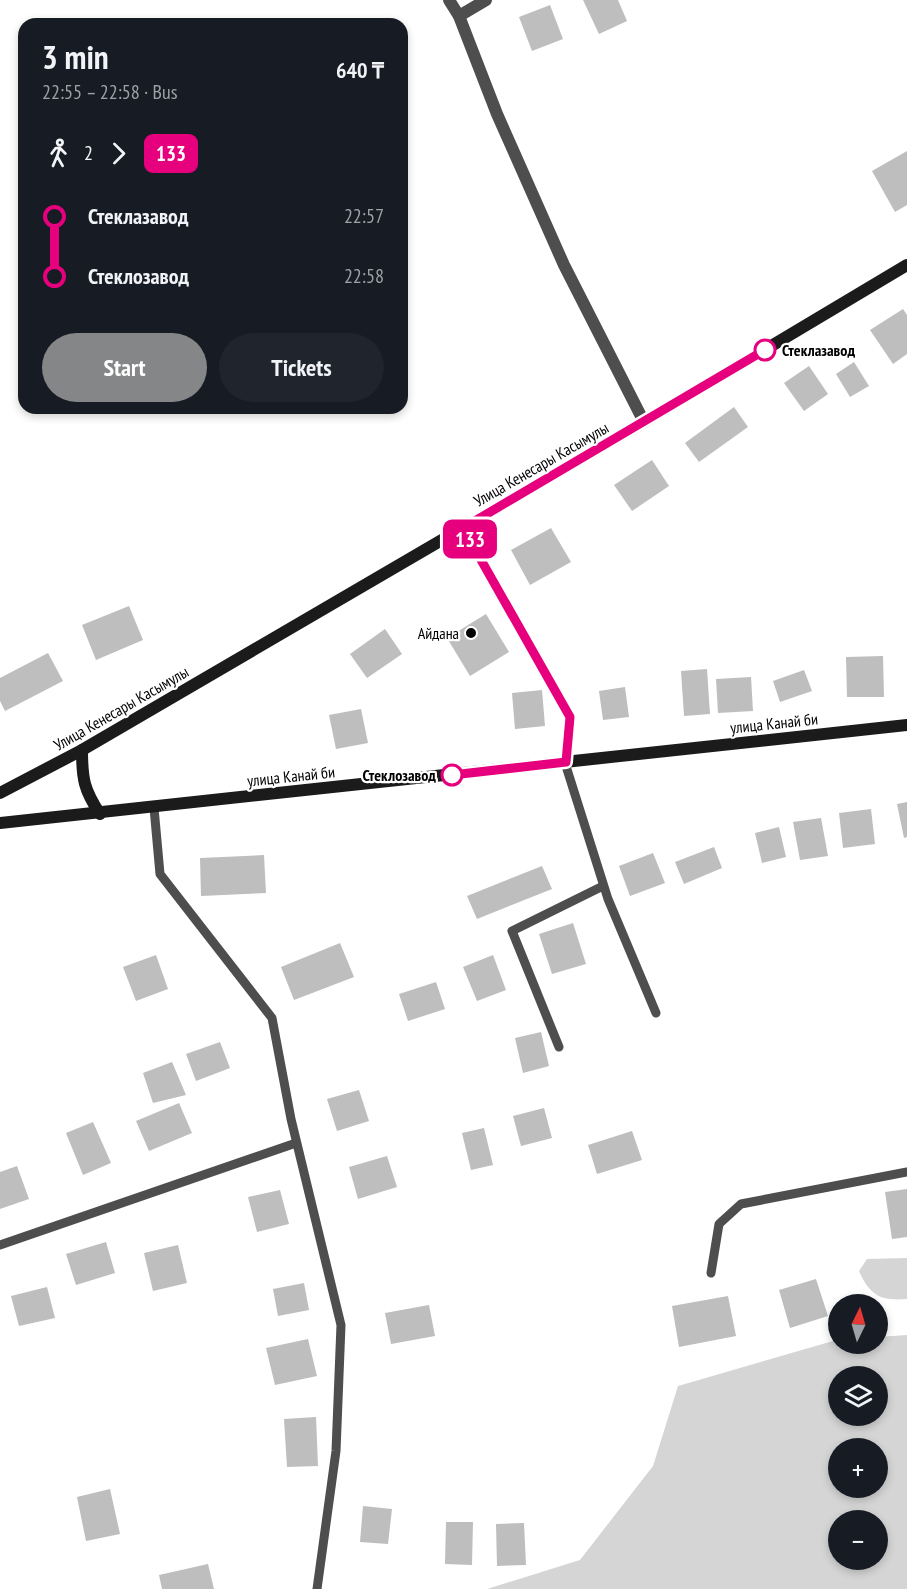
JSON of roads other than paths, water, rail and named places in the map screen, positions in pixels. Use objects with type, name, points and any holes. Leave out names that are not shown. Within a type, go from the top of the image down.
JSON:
[{"type":"main road","name":"Улица Кенесары Касымулы","points":[[0,793],[82,750],[644,423],[907,265]]},
{"type":"main road","name":"улица Канай би","points":[[0,823],[907,725]]},
{"type":"main road","points":[[82,750],[84,785],[100,814]]},
{"type":"street","points":[[449,0],[459,16],[497,114],[564,265],[644,423]]},
{"type":"street","points":[[459,16],[486,0]]},
{"type":"lane","points":[[463,528],[570,717],[566,762],[603,886],[656,1013]]},
{"type":"lane","points":[[154,807],[160,874],[272,1018],[296,1143],[341,1325],[336,1451],[317,1589]]},
{"type":"lane","points":[[559,1047],[512,931],[603,886]]},
{"type":"lane","points":[[0,1245],[296,1143]]},
{"type":"lane","points":[[711,1273],[719,1224],[741,1204],[907,1172]]},
{"type":"place","name":"Стеклазавод","points":[[765,350]]},
{"type":"place","name":"Айдана","points":[[471,633]]},
{"type":"place","name":"Стеклозавод","points":[[452,775]]}]
